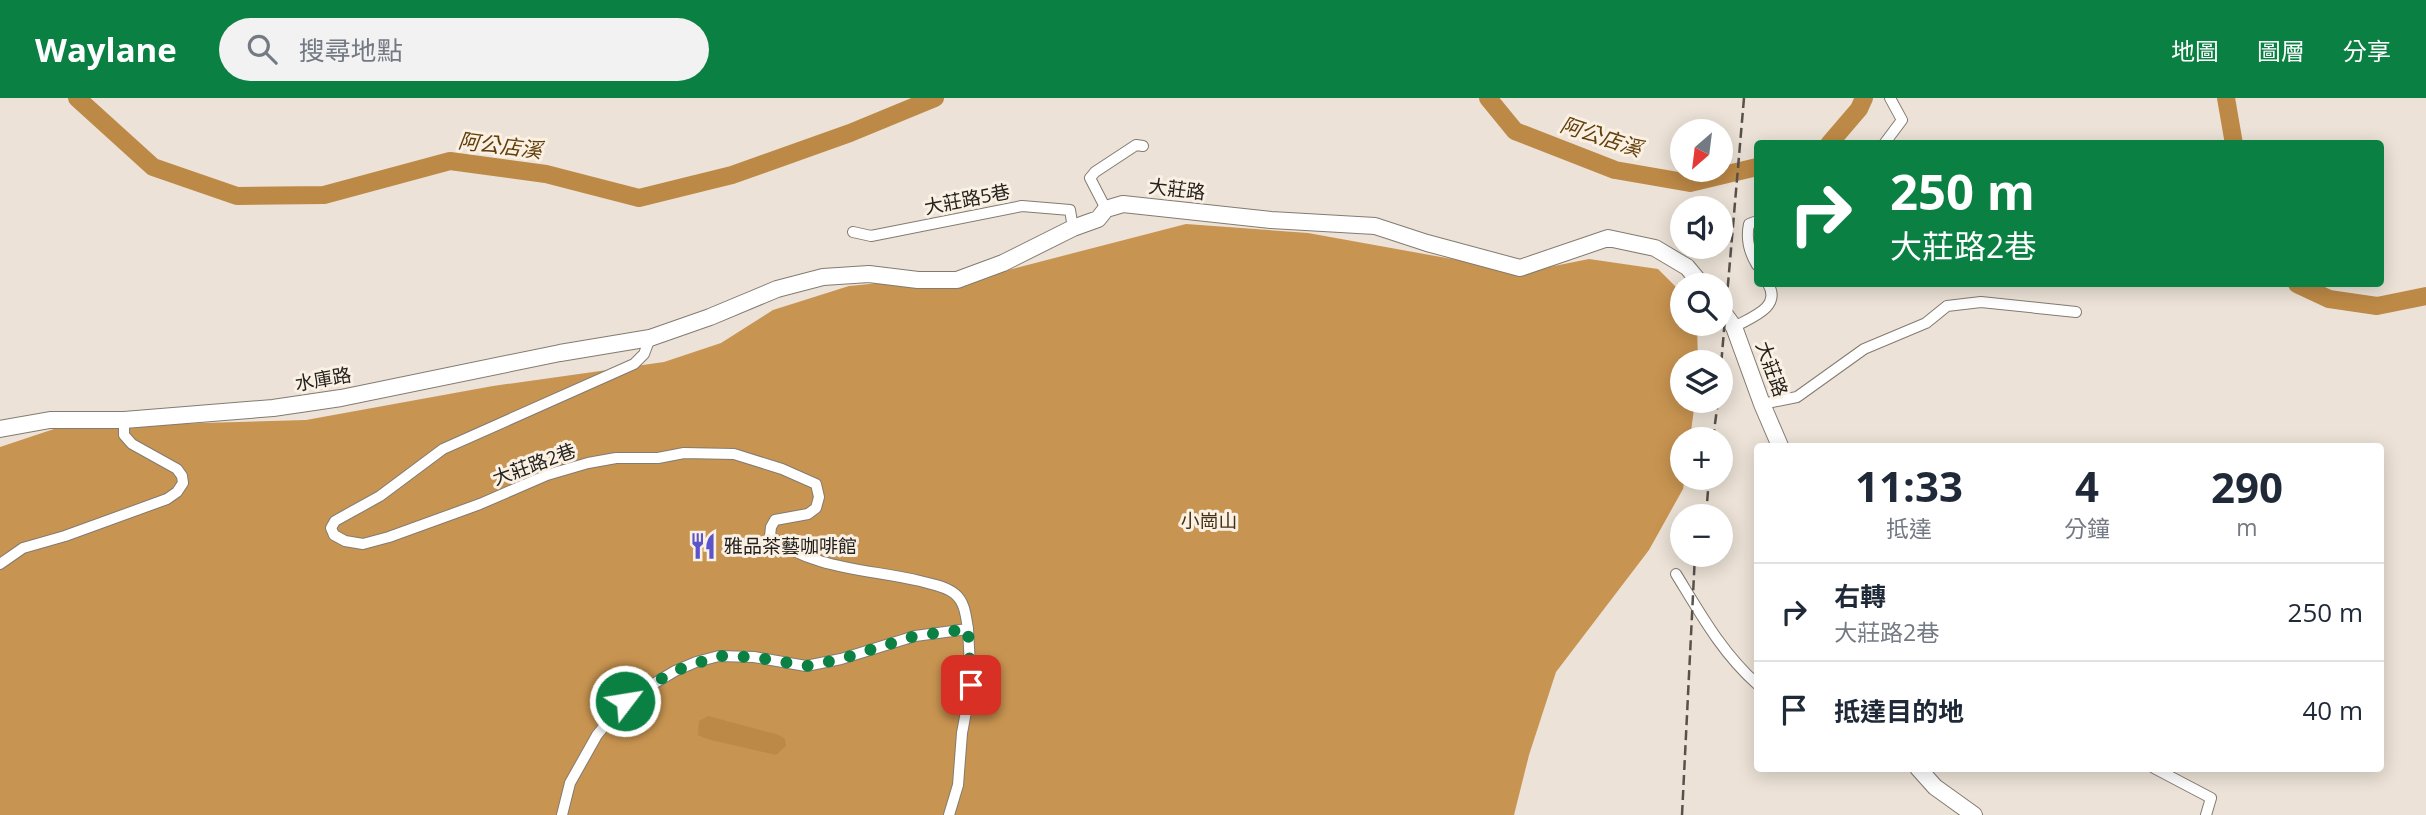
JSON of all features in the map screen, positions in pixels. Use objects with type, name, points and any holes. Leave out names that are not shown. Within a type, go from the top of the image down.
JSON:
[{"type":"street","points":[[1887,140],[1902,120],[1892,100]]},
{"type":"street","points":[[1106,209],[1090,178],[1136,145],[1143,146]]},
{"type":"street","name":"大莊路","points":[[649,338],[710,317],[777,289],[823,277],[869,274],[918,280],[957,280],[1003,263],[1073,228],[1098,219],[1106,209],[1123,204],[1271,220],[1374,226],[1520,268],[1608,238],[1655,248],[1687,267],[1692,273]]},
{"type":"street","name":"大莊路5巷","points":[[853,232],[871,236],[1022,206],[1070,210],[1073,228]]},
{"type":"street","points":[[1754,222],[1749,224],[1747,234],[1754,260]]},
{"type":"street","points":[[1734,327],[1772,301],[1774,295],[1770,287]]},
{"type":"street","points":[[1762,404],[1797,397],[1864,349],[1926,323],[1947,306],[1981,302],[2077,313]]},
{"type":"street","name":"大莊路","points":[[1734,327],[1779,443]]},
{"type":"street","name":"水庫路","points":[[0,429],[50,421],[124,420],[273,408],[341,398],[560,353],[649,338]]},
{"type":"street","name":"大莊路2巷","points":[[649,338],[643,354],[634,364],[443,449],[380,496],[335,521],[331,528],[334,535],[345,541],[363,544],[389,537],[480,504],[547,475],[616,458],[684,453],[734,454],[782,469],[816,484],[819,497],[816,509],[808,514],[775,520],[770,536],[821,561],[844,568],[940,586],[955,594],[964,607],[971,685],[961,733],[958,785],[949,815]]},
{"type":"street","points":[[0,564],[23,548],[142,509],[177,492],[183,483],[177,469],[132,444],[124,435],[124,420]]},
{"type":"street","points":[[1676,573],[1711,632],[1741,670],[1754,681]]},
{"type":"street","points":[[562,815],[570,783],[597,735],[625,701],[674,671],[719,656],[754,657],[806,666],[841,659],[915,636],[968,629]]},
{"type":"street","points":[[1922,772],[1935,787],[1974,815]]},
{"type":"street","points":[[2162,772],[2211,798],[2206,815]]},
{"type":"green space","name":"小崗山","points":[[1186,224],[1308,233],[1524,272],[1589,259],[1658,269],[1670,281],[1670,336],[1697,336],[1698,350],[1670,350],[1670,413],[1693,413],[1692,427],[1670,427],[1670,490],[1682,490],[1675,504],[1670,504],[1670,512],[1649,550],[1556,672],[1529,755],[1514,815],[0,815],[0,447],[60,427],[306,420],[493,386],[664,362],[721,343],[773,310],[849,286],[1004,271]]},
{"type":"shaded area","points":[[708,716],[779,735],[785,739],[786,746],[776,755],[707,739],[698,735],[699,721]]},
{"type":"waterway","name":"阿公店溪","points":[[77,98],[153,167],[237,196],[324,195],[450,161],[546,174],[639,198],[732,175],[850,133],[935,98]]},
{"type":"waterway","name":"阿公店溪","points":[[1488,98],[1515,131],[1615,170],[1690,183],[1754,168]]},
{"type":"waterway","name":"阿公店溪","points":[[1832,140],[1859,109],[1864,98]]},
{"type":"waterway","name":"阿公店溪","points":[[2226,98],[2233,140]]},
{"type":"waterway","name":"阿公店溪","points":[[2303,287],[2329,299],[2377,306],[2426,296]]},
{"type":"railway","points":[[1722,350],[1744,98]]},
{"type":"railway","points":[[1715,427],[1716,413]]},
{"type":"railway","points":[[1707,504],[1708,490]]},
{"type":"railway","points":[[1682,815],[1694,567]]},
{"type":"place","name":"雅品茶藝咖啡館","points":[[703,546]]},
{"type":"route","points":[[625,701],[674,671],[719,656],[754,657],[806,666],[841,659],[915,636],[968,629],[971,685]]}]
